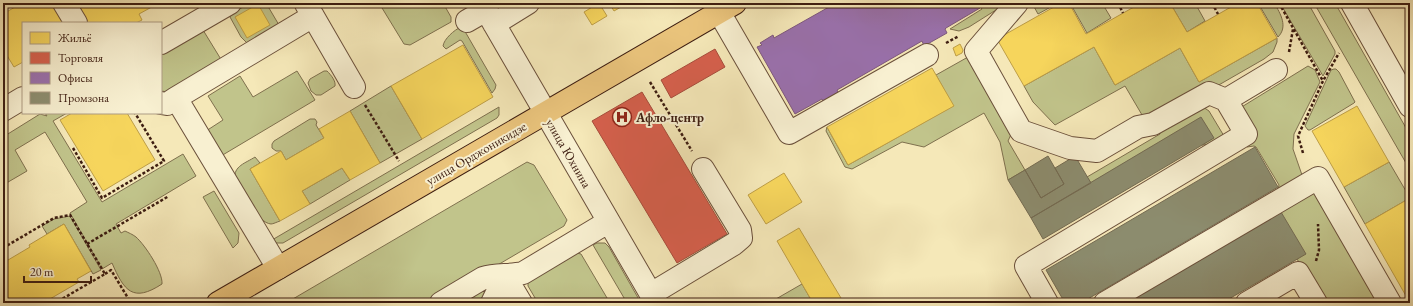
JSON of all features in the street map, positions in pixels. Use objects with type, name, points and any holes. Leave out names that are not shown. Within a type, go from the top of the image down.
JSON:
[{"type":"main road","name":"улица Орджоникидзе","points":[[218,303],[727,8]]},
{"type":"street","points":[[64,3],[75,22]]},
{"type":"street","points":[[162,42],[230,3]]},
{"type":"street","points":[[467,21],[487,12],[528,3]]},
{"type":"street","points":[[1017,3],[976,51],[1021,131],[1070,148],[1097,151],[1138,127],[1153,124],[1209,93],[1226,100],[1246,134],[1026,266],[1047,303]]},
{"type":"street","points":[[1352,3],[1410,106]]},
{"type":"street","points":[[727,8],[789,133],[927,55]]},
{"type":"street","points":[[278,268],[169,100],[309,9],[354,87]]},
{"type":"street","name":"улица Юхнина","points":[[487,12],[653,298]]},
{"type":"street","points":[[1226,100],[1276,70]]},
{"type":"street","points":[[653,298],[741,238],[740,230],[703,169]]},
{"type":"street","points":[[1105,303],[1318,178],[1390,303]]},
{"type":"street","points":[[441,303],[483,278],[496,275],[505,276],[523,273],[608,222]]},
{"type":"street","points":[[1247,303],[1298,273],[1316,303]]},
{"type":"street","points":[[492,303],[505,276]]},
{"type":"street","points":[[505,276],[521,303]]},
{"type":"path","points":[[1118,3],[1124,13]]},
{"type":"path","points":[[1212,3],[1218,14]]},
{"type":"path","points":[[1279,3],[1323,81]]},
{"type":"path","points":[[1303,153],[1298,136],[1323,81],[1339,53]]},
{"type":"path","points":[[650,82],[703,169]]},
{"type":"path","points":[[354,87],[399,161]]},
{"type":"path","points":[[73,148],[102,198],[164,161],[136,114]]},
{"type":"path","points":[[87,244],[169,196]]},
{"type":"path","points":[[3,248],[54,218],[70,215],[105,274]]},
{"type":"path","points":[[1298,273],[1316,263],[1319,250],[1318,218]]},
{"type":"path","points":[[55,303],[111,270],[131,303]]},
{"type":"green space","points":[[250,3],[266,3],[279,25],[247,43],[241,37],[230,17],[231,14]]},
{"type":"green space","points":[[379,3],[443,3],[451,17],[451,22],[410,45],[404,44]]},
{"type":"green space","points":[[978,3],[1007,3],[969,27],[959,31],[950,29],[982,9]]},
{"type":"green space","points":[[1032,3],[1058,3],[1038,14]]},
{"type":"green space","points":[[1070,3],[1102,3],[1111,18],[1087,33]]},
{"type":"green space","points":[[1170,3],[1195,3],[1205,21],[1187,32]]},
{"type":"green space","points":[[1258,3],[1274,3],[1277,7],[1283,25],[1283,29],[1278,37]]},
{"type":"green space","points":[[1280,3],[1308,3],[1335,51],[1335,54],[1323,76]]},
{"type":"green space","points":[[1314,3],[1335,3],[1410,135],[1410,170]]},
{"type":"green space","points":[[461,27],[496,85],[492,93],[462,41],[460,40],[446,49],[443,46],[445,40],[455,30]]},
{"type":"green space","points":[[203,30],[222,61],[169,92],[162,91],[162,54]]},
{"type":"green space","points":[[1277,38],[1273,52],[1264,59],[1217,86],[1145,120],[1125,86],[1055,125],[1033,102],[1024,86],[1094,47],[1115,85],[1180,48],[1199,82]]},
{"type":"green space","points":[[968,57],[1014,128],[1008,141],[1025,170],[1008,180],[1000,142],[984,113],[924,147],[902,142],[852,169],[845,167],[826,131],[827,127],[848,165],[953,106],[936,75]]},
{"type":"green space","points":[[1308,66],[1315,70],[1320,82],[1294,134],[1293,149],[1302,175],[1278,190],[1279,185],[1256,147],[1247,147],[1240,108]]},
{"type":"green space","points":[[1334,69],[1339,72],[1355,102],[1308,130],[1305,126],[1331,70]]},
{"type":"green space","points":[[297,71],[315,100],[221,156],[206,131],[223,120],[208,96],[240,76],[253,97]]},
{"type":"green space","points":[[324,71],[327,71],[332,76],[335,86],[321,95],[316,95],[311,91],[308,83],[310,79]]},
{"type":"green space","points":[[391,86],[422,139],[380,163],[350,111]]},
{"type":"green space","points":[[1200,105],[1209,111],[1224,136],[1212,144],[1202,145],[1213,138],[1201,118],[1091,183],[1087,177],[1160,134],[1160,131]]},
{"type":"green space","points":[[499,107],[499,115],[497,118],[283,243],[275,243],[272,240]]},
{"type":"green space","points":[[40,114],[47,116],[46,114],[65,114],[53,121],[102,202],[183,154],[196,176],[116,224],[121,233],[125,231],[132,234],[144,246],[157,266],[162,279],[162,284],[144,293],[137,293],[125,287],[116,273],[112,263],[102,269],[70,213],[87,202],[45,132],[15,150],[27,171],[3,185],[3,137]]},
{"type":"green space","points":[[310,119],[315,119],[317,122],[316,125],[324,138],[286,160],[281,151],[276,151],[272,148],[274,141]]},
{"type":"green space","points":[[255,157],[260,163],[250,169],[280,221],[273,224],[260,218],[235,179],[238,168]]},
{"type":"green space","points":[[527,162],[534,165],[567,220],[564,226],[433,303],[286,303]]},
{"type":"green space","points":[[1389,162],[1410,198],[1365,224],[1344,187]]},
{"type":"green space","points":[[342,168],[350,180],[310,204],[302,191]]},
{"type":"green space","points":[[214,191],[239,233],[238,243],[233,248],[203,197]]},
{"type":"green space","points":[[1315,191],[1382,303],[1324,303],[1297,259],[1276,208]]},
{"type":"green space","points":[[70,216],[101,270],[93,274],[64,224],[47,234],[42,226],[54,219]]},
{"type":"green space","points":[[597,243],[605,243],[609,247],[641,303],[627,303],[593,245]]},
{"type":"green space","points":[[577,253],[581,254],[610,303],[538,303],[528,286],[528,282]]},
{"type":"green space","points":[[802,284],[813,303],[769,303]]},
{"type":"green space","points":[[481,287],[491,289],[484,303],[454,303]]},
{"type":"building: Жильё","points":[[22,3],[52,3],[63,22],[22,22],[22,63],[14,67],[3,49],[3,14]]},
{"type":"building: Жильё","points":[[78,3],[159,3],[139,14],[142,20],[138,22],[84,22],[75,5]]},
{"type":"building: Жильё","points":[[599,3],[607,16],[592,25],[584,12]]},
{"type":"building: Жильё","points":[[609,3],[628,3],[614,11]]},
{"type":"building: Жильё","points":[[1061,3],[1069,3],[1086,34],[1141,3],[1170,3],[1187,32],[1238,3],[1257,3],[1277,38],[1199,82],[1180,48],[1115,85],[1094,47],[1024,86],[997,39]]},
{"type":"building: Жильё","points":[[1404,3],[1410,3],[1410,13]]},
{"type":"building: Жильё","points":[[258,4],[270,25],[247,38],[235,17]]},
{"type":"building: Жильё","points":[[960,44],[963,50],[962,53],[956,56],[953,48]]},
{"type":"building: Жильё","points":[[463,45],[493,97],[422,139],[391,86]]},
{"type":"building: Жильё","points":[[932,68],[954,106],[848,165],[827,127]]},
{"type":"building: Жильё","points":[[1357,106],[1389,162],[1344,187],[1312,131]]},
{"type":"building: Жильё","points":[[350,111],[380,163],[350,180],[342,168],[302,191],[310,204],[280,221],[250,169],[281,151],[286,160],[324,138],[319,129]]},
{"type":"building: Жильё","points":[[70,114],[128,114],[155,160],[103,191],[60,120]]},
{"type":"building: Жильё","points":[[784,173],[802,202],[766,224],[748,195]]},
{"type":"building: Жильё","points":[[1410,198],[1410,303],[1365,224]]},
{"type":"building: Жильё","points":[[64,224],[91,271],[77,279],[79,282],[43,303],[3,303],[3,263]]},
{"type":"building: Жильё","points":[[799,228],[844,303],[813,303],[777,241]]},
{"type":"building: Торговля","points":[[715,49],[725,67],[671,98],[661,80]]},
{"type":"building: Торговля","points":[[642,92],[727,234],[677,263],[592,121]]},
{"type":"building: Офисы","points":[[836,3],[977,3],[980,8],[946,28],[947,33],[924,46],[922,41],[837,90],[839,94],[824,103],[822,99],[795,114],[757,47],[762,45],[760,43],[773,35],[774,38]]},
{"type":"building: Промзона","points":[[1201,117],[1214,138],[1043,239],[1031,218]]},
{"type":"building: Промзона","points":[[1255,147],[1278,187],[1081,303],[1065,303],[1046,270]]},
{"type":"building: Промзона","points":[[1048,156],[1064,184],[1041,198],[1025,170]]},
{"type":"building: Промзона","points":[[1075,156],[1091,183],[1031,218],[1008,180],[1025,170],[1041,198],[1064,184],[1055,168]]},
{"type":"building: Промзона","points":[[1281,212],[1306,254],[1222,303],[1124,303]]},
{"type":"place","name":"Афло-центр","points":[[622,117]]}]
